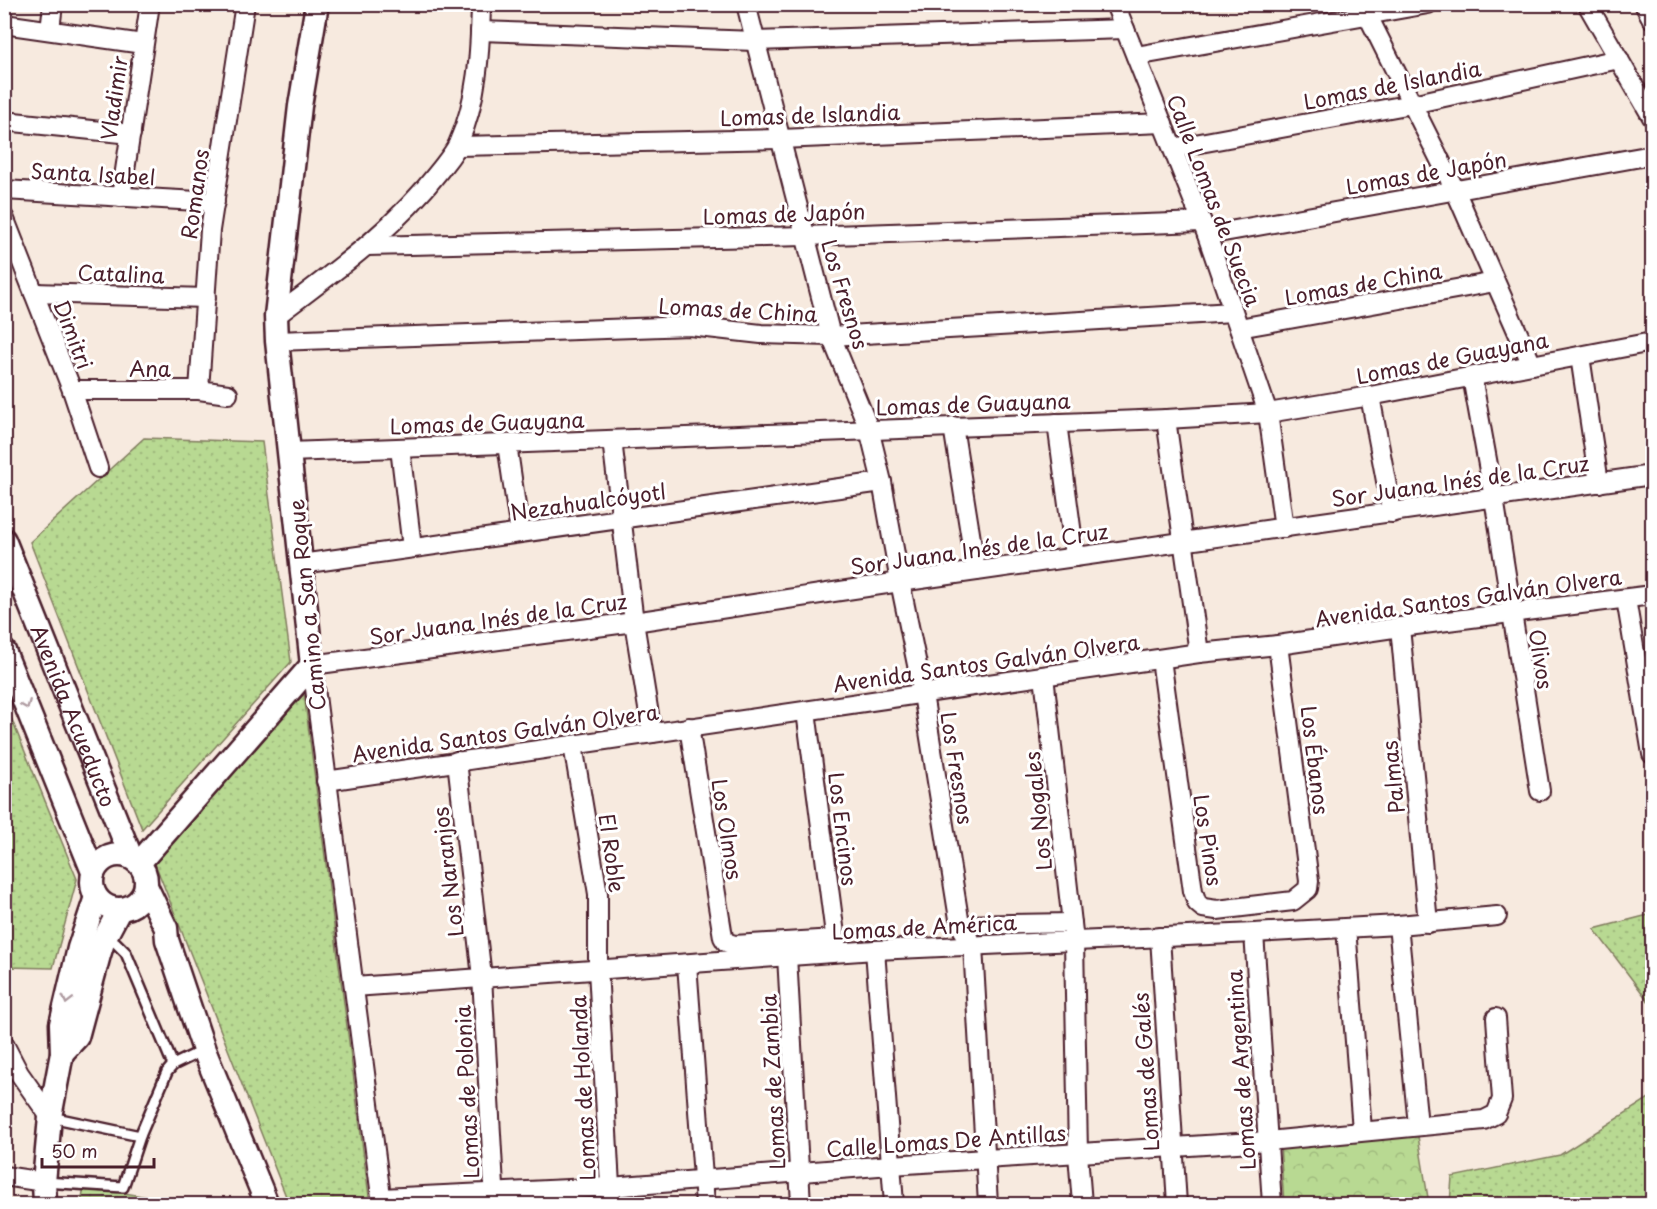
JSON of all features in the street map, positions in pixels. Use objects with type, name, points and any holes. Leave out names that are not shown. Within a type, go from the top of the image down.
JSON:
[{"type":"street","points":[[50,30],[53,4]]},
{"type":"street","name":"Vladimir","points":[[121,197],[150,4]]},
{"type":"street","name":"Romanos","points":[[200,390],[210,230],[245,4]]},
{"type":"street","name":"Camino a San Roque","points":[[317,4],[300,106],[276,316],[277,341],[326,781],[381,1201]]},
{"type":"street","points":[[276,316],[367,246],[428,185],[458,146],[476,90],[481,4]]},
{"type":"street","name":"Los Fresnos","points":[[746,4],[831,336],[869,429],[882,482],[923,693],[960,925],[974,946]]},
{"type":"street","name":"Calle Lomas de Suecia","points":[[1115,4],[1205,228],[1268,413],[1284,528]]},
{"type":"street","points":[[1136,56],[1365,10],[1428,4]]},
{"type":"street","points":[[1587,4],[1653,117]]},
{"type":"street","points":[[1644,4],[1653,19]]},
{"type":"street","points":[[1365,10],[1455,190],[1532,365]]},
{"type":"street","points":[[4,24],[143,44]]},
{"type":"street","points":[[480,32],[755,41],[1125,28]]},
{"type":"street","name":"Lomas de Islandia","points":[[1173,148],[1412,104],[1619,59]]},
{"type":"street","points":[[4,121],[131,134]]},
{"type":"street","name":"Lomas de Islandia","points":[[458,146],[780,139],[1163,123]]},
{"type":"street","name":"Lomas de Japón","points":[[367,246],[1205,228],[1455,190],[1653,155]]},
{"type":"street","name":"Santa Isabel","points":[[4,190],[214,202]]},
{"type":"street","name":"Dimitri","points":[[4,217],[72,390],[98,468]]},
{"type":"street","name":"Lomas de China","points":[[277,341],[690,326],[761,334],[831,336],[1236,320],[1495,282]]},
{"type":"street","name":"Catalina","points":[[34,292],[206,298]]},
{"type":"street","name":"Lomas de Guayana","points":[[289,452],[1166,419],[1268,413],[1653,342]]},
{"type":"street","points":[[1580,356],[1599,483]]},
{"type":"street","name":"Olivos","points":[[1472,377],[1494,498],[1540,791]]},
{"type":"street","name":"Ana","points":[[72,390],[200,390],[228,394]]},
{"type":"street","points":[[1370,396],[1392,513]]},
{"type":"street","points":[[1166,419],[1199,653]]},
{"type":"street","points":[[1057,423],[1075,557]]},
{"type":"street","points":[[953,426],[976,571]]},
{"type":"street","points":[[612,440],[634,622],[652,733]]},
{"type":"street","points":[[507,444],[520,533]]},
{"type":"street","points":[[400,448],[412,548]]},
{"type":"street","name":"Sor Juana Inés de la Cruz","points":[[312,665],[634,622],[1653,475]]},
{"type":"street","name":"Nezahualcóyotl","points":[[301,564],[882,482]]},
{"type":"street","name":"Avenida Acueducto","points":[[4,540],[135,860]]},
{"type":"street","name":"Avenida Santos Galván Olvera","points":[[326,781],[1199,653],[1278,645],[1653,595]]},
{"type":"street","points":[[1626,598],[1653,754]]},
{"type":"street","name":"Palmas","points":[[1400,627],[1428,923]]},
{"type":"street","name":"Los Ébanos","points":[[1278,645],[1309,881]]},
{"type":"street","name":"Avenida Acueducto","points":[[4,651],[93,872]]},
{"type":"street","name":"Los Pinos","points":[[1161,659],[1193,891],[1197,903],[1203,908],[1217,910],[1293,901],[1308,889],[1309,881]]},
{"type":"street","points":[[135,860],[312,665]]},
{"type":"street","name":"Los Nogales","points":[[1044,676],[1073,932],[1078,1154],[1082,1204]]},
{"type":"street","name":"Los Encinos","points":[[806,711],[836,946]]},
{"type":"street","name":"Los Olmos","points":[[689,728],[723,937],[726,942],[734,945],[836,946]]},
{"type":"street","name":"El Roble","points":[[573,745],[598,894],[598,969]]},
{"type":"street","name":"Los Naranjos","points":[[457,761],[482,977]]},
{"type":"street","points":[[4,1176],[44,1193],[50,1116],[62,1053],[77,1037],[94,936],[96,897],[91,880],[98,864],[113,855],[122,854],[135,860],[144,870],[146,886],[166,928],[167,940],[204,1050],[267,1204]]},
{"type":"street","points":[[94,936],[125,908],[143,896],[146,886]]},
{"type":"street","points":[[96,897],[111,908],[125,908],[167,940]]},
{"type":"street","name":"Lomas de América","points":[[354,987],[787,956],[836,946],[875,950],[974,946],[1073,932],[1160,937],[1398,925],[1497,916]]},
{"type":"street","points":[[960,925],[1073,932]]},
{"type":"street","points":[[1398,925],[1418,1125]]},
{"type":"street","points":[[1346,928],[1362,1130]]},
{"type":"street","name":"Lomas de Argentina","points":[[1254,933],[1272,1204]]},
{"type":"street","name":"Lomas de Galés","points":[[1160,937],[1177,1204]]},
{"type":"street","points":[[974,946],[988,1204]]},
{"type":"street","points":[[875,950],[894,1204]]},
{"type":"street","name":"Lomas de Zambia","points":[[787,956],[801,1204]]},
{"type":"street","points":[[687,964],[705,1204]]},
{"type":"street","name":"Lomas de Holanda","points":[[598,969],[610,1196]]},
{"type":"street","name":"Lomas de Polonia","points":[[482,977],[495,1199]]},
{"type":"street","name":"Calle Lomas De Antillas","points":[[381,1201],[610,1196],[703,1179],[1268,1141],[1362,1130],[1484,1120],[1496,1114],[1502,1099],[1496,1018]]},
{"type":"street","points":[[4,1044],[12,1072],[50,1116]]},
{"type":"lane","points":[[94,936],[115,942],[126,953],[173,1065]]},
{"type":"lane","points":[[44,1193],[123,1187],[161,1083],[173,1065],[204,1050]]},
{"type":"lane","points":[[50,1116],[140,1136]]},
{"type":"green space","points":[[144,438],[262,442],[291,662],[142,829],[30,542]]},
{"type":"green space","points":[[304,694],[370,1204],[289,1204],[154,861]]},
{"type":"green space","points":[[5,703],[77,879],[53,968],[5,967]]},
{"type":"green space","points":[[1652,914],[1652,1006],[1594,929]]},
{"type":"green space","points":[[1652,1096],[1652,1204],[1450,1204],[1452,1177],[1560,1155]]},
{"type":"green space","points":[[1417,1130],[1429,1204],[1284,1204],[1280,1145]]},
{"type":"green space","points":[[84,1186],[188,1204],[81,1204]]}]
